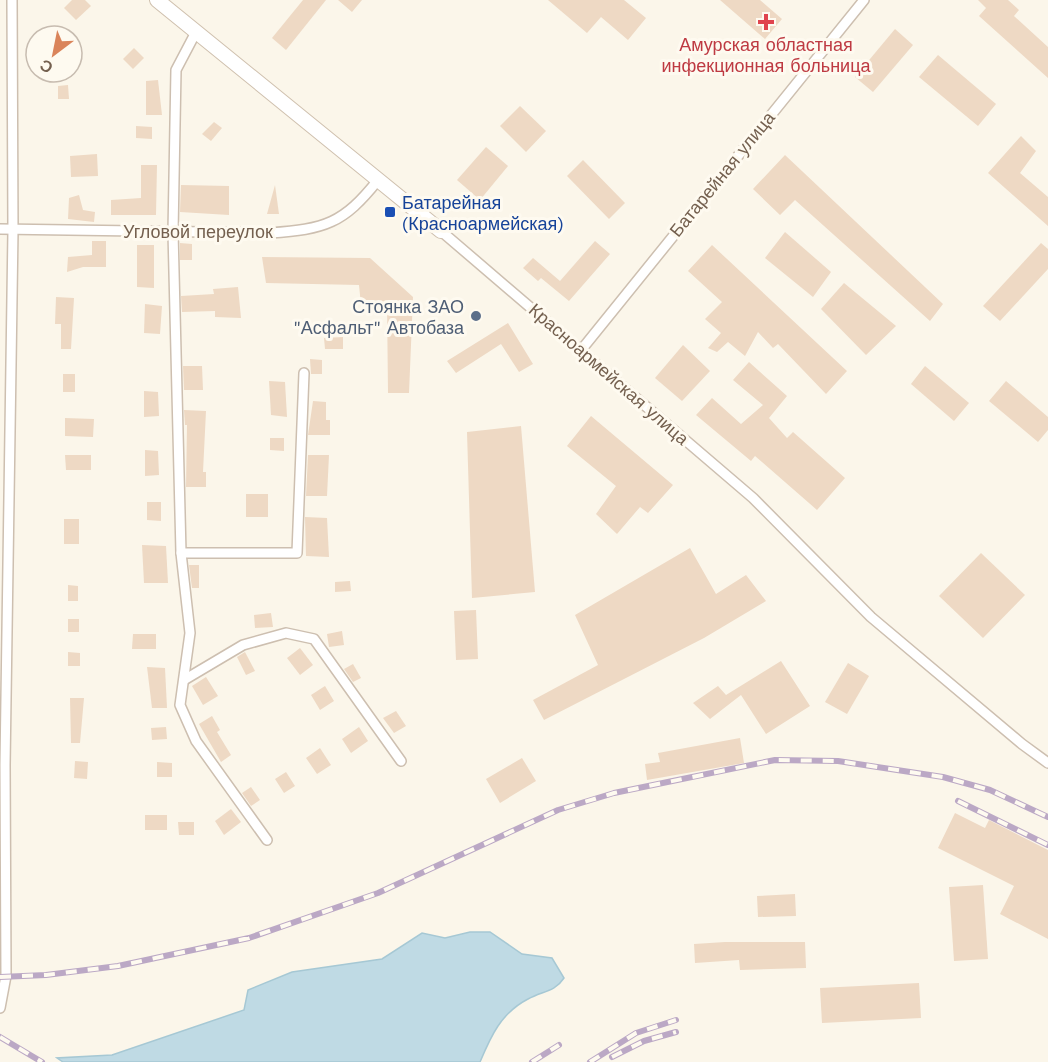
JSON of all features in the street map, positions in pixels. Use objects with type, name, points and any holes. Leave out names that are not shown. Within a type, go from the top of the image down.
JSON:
[{"type":"street","points":[[0,1008],[6,976],[2,898],[2,765],[13,230],[12,0]]},
{"type":"street","name":"Красноармейская улица","points":[[157,0],[582,349],[753,498],[871,617],[1022,744],[1048,763]]},
{"type":"street","name":"Батарейная улица","points":[[582,349],[864,0]]},
{"type":"street","points":[[196,32],[176,70],[173,232],[181,554],[190,633],[180,705],[196,741],[267,840]]},
{"type":"street","name":"Угловой переулок","points":[[0,229],[173,232],[301,231],[326,225],[356,207],[378,180]]},
{"type":"street","points":[[181,554],[297,553],[304,373]]},
{"type":"street","points":[[184,680],[243,645],[286,633],[314,639],[401,761]]},
{"type":"water","points":[[470,932],[490,932],[522,954],[552,958],[564,978],[552,989],[519,1005],[504,1018],[493,1034],[480,1062],[63,1062],[57,1058],[112,1055],[244,1010],[248,990],[292,972],[382,959],[422,933],[445,938]]},
{"type":"building","points":[[72,0],[85,0],[91,6],[76,20],[64,8]]},
{"type":"building","points":[[303,0],[326,0],[286,50],[272,38]]},
{"type":"building","points":[[338,0],[362,0],[352,12]]},
{"type":"building","points":[[548,0],[624,0],[646,18],[628,40],[601,17],[587,33]]},
{"type":"building","points":[[720,0],[760,0],[782,19],[765,39]]},
{"type":"building","points":[[978,0],[1008,0],[1019,10],[1014,16],[1048,47],[1048,78],[979,16],[986,8]]},
{"type":"building","points":[[895,29],[913,45],[873,92],[855,77]]},
{"type":"building","points":[[134,48],[144,58],[133,69],[123,59]]},
{"type":"building","points":[[938,55],[996,104],[978,126],[919,77]]},
{"type":"building","points":[[158,80],[162,115],[146,115],[146,81]]},
{"type":"building","points":[[68,85],[69,99],[58,99],[58,86]]},
{"type":"building","points":[[520,106],[546,131],[526,152],[500,126]]},
{"type":"building","points":[[214,122],[222,128],[211,141],[202,134]]},
{"type":"building","points":[[136,126],[152,127],[152,139],[136,138]]},
{"type":"building","points":[[1021,136],[1036,151],[1020,173],[1048,197],[1048,226],[988,173]]},
{"type":"building","points":[[486,147],[508,166],[480,200],[457,180]]},
{"type":"building","points":[[97,154],[98,176],[71,177],[70,156]]},
{"type":"building","points":[[785,155],[943,304],[930,321],[795,200],[780,215],[753,189]]},
{"type":"building","points":[[583,160],[625,203],[609,219],[567,176]]},
{"type":"building","points":[[141,165],[157,165],[156,215],[111,215],[111,200],[141,198]]},
{"type":"building","points":[[181,185],[229,186],[229,215],[180,212]]},
{"type":"building","points":[[275,185],[279,214],[267,214]]},
{"type":"building","points":[[79,195],[83,210],[95,212],[94,222],[68,219],[69,198]]},
{"type":"building","points":[[785,232],[831,272],[813,297],[765,258]]},
{"type":"building","points":[[92,241],[106,241],[106,267],[83,267],[67,272],[68,257],[92,255]]},
{"type":"building","points":[[595,241],[610,254],[569,301],[541,278],[538,281],[523,268],[533,258],[560,281]]},
{"type":"building","points":[[180,243],[192,244],[192,260],[180,260]]},
{"type":"building","points":[[1041,243],[1048,249],[1048,269],[1000,321],[983,306]]},
{"type":"building","points":[[137,245],[154,245],[154,288],[137,287]]},
{"type":"building","points":[[712,245],[847,371],[826,394],[778,344],[773,348],[758,332],[745,356],[728,342],[717,352],[708,348],[721,333],[705,319],[722,302],[688,271]]},
{"type":"building","points":[[262,257],[370,258],[413,297],[409,393],[388,393],[387,303],[361,305],[359,285],[266,283]]},
{"type":"building","points":[[844,283],[896,326],[866,355],[821,309]]},
{"type":"building","points":[[238,287],[241,318],[215,317],[215,311],[182,312],[181,296],[214,294],[213,289]]},
{"type":"building","points":[[56,297],[74,298],[71,349],[61,349],[61,324],[55,324]]},
{"type":"building","points":[[145,304],[162,306],[160,334],[144,333]]},
{"type":"building","points":[[508,323],[533,364],[519,372],[501,344],[456,373],[447,361]]},
{"type":"building","points":[[343,337],[343,349],[325,349],[324,338]]},
{"type":"building","points":[[683,345],[710,371],[682,401],[655,378]]},
{"type":"building","points":[[310,359],[322,360],[322,374],[311,374]]},
{"type":"building","points":[[749,362],[787,396],[769,418],[787,438],[793,432],[845,478],[817,510],[755,456],[751,461],[696,415],[712,398],[741,424],[763,405],[733,380]]},
{"type":"building","points":[[183,366],[202,366],[203,390],[184,390]]},
{"type":"building","points":[[925,366],[969,403],[954,421],[911,384]]},
{"type":"building","points":[[63,374],[75,374],[75,392],[63,392]]},
{"type":"building","points":[[269,381],[285,382],[287,417],[271,415]]},
{"type":"building","points":[[1006,381],[1048,417],[1048,430],[1038,442],[989,401]]},
{"type":"building","points":[[144,391],[158,392],[159,416],[144,417]]},
{"type":"building","points":[[313,401],[326,402],[326,420],[330,420],[330,435],[308,435]]},
{"type":"building","points":[[184,410],[206,411],[203,472],[206,472],[206,487],[186,487],[187,425],[185,425]]},
{"type":"building","points":[[591,416],[673,485],[648,513],[640,507],[617,534],[596,514],[616,486],[567,446]]},
{"type":"building","points":[[65,418],[94,419],[93,437],[65,436]]},
{"type":"building","points":[[521,426],[535,592],[472,598],[467,432]]},
{"type":"building","points":[[270,438],[284,438],[284,451],[270,450]]},
{"type":"building","points":[[145,450],[158,451],[159,475],[145,476]]},
{"type":"building","points":[[65,455],[91,455],[91,470],[66,470]]},
{"type":"building","points":[[308,455],[329,455],[327,496],[306,496]]},
{"type":"building","points":[[246,494],[268,494],[268,517],[246,517]]},
{"type":"building","points":[[147,502],[161,502],[161,521],[147,520]]},
{"type":"building","points":[[305,517],[327,518],[329,557],[306,556]]},
{"type":"building","points":[[64,519],[79,519],[79,544],[64,544]]},
{"type":"building","points":[[142,545],[166,546],[168,583],[144,583]]},
{"type":"building","points":[[690,548],[716,594],[746,575],[766,601],[704,638],[544,720],[533,700],[598,665],[575,615]]},
{"type":"building","points":[[981,553],[1025,595],[983,638],[939,596]]},
{"type":"building","points":[[189,565],[199,565],[199,588],[192,588]]},
{"type":"building","points":[[350,581],[351,591],[335,592],[335,582]]},
{"type":"building","points":[[68,585],[78,586],[78,601],[68,601]]},
{"type":"building","points":[[476,610],[478,659],[456,660],[454,611]]},
{"type":"building","points":[[271,613],[273,627],[255,628],[254,615]]},
{"type":"building","points":[[68,619],[79,619],[79,632],[68,632]]},
{"type":"building","points":[[342,631],[344,645],[329,647],[327,634]]},
{"type":"building","points":[[133,634],[156,634],[156,649],[132,649]]},
{"type":"building","points":[[300,648],[313,665],[300,675],[287,658]]},
{"type":"building","points":[[68,652],[80,653],[80,666],[68,666]]},
{"type":"building","points":[[245,652],[255,671],[246,675],[237,657]]},
{"type":"building","points":[[781,661],[810,706],[766,734],[741,695],[710,719],[693,703],[718,686],[726,695]]},
{"type":"building","points":[[848,663],[869,676],[847,714],[825,702]]},
{"type":"building","points":[[353,664],[361,678],[353,682],[344,669]]},
{"type":"building","points":[[147,667],[165,668],[167,708],[152,708]]},
{"type":"building","points":[[206,677],[218,696],[203,705],[192,686]]},
{"type":"building","points":[[325,686],[334,701],[320,710],[311,695]]},
{"type":"building","points":[[70,698],[84,698],[80,743],[71,743]]},
{"type":"building","points":[[396,711],[406,726],[394,733],[383,718]]},
{"type":"building","points":[[212,716],[220,730],[217,732],[231,755],[221,762],[199,724]]},
{"type":"building","points":[[166,727],[167,739],[152,740],[151,728]]},
{"type":"building","points":[[359,727],[368,741],[351,753],[342,739]]},
{"type":"building","points":[[740,738],[744,763],[647,780],[645,764],[660,762],[658,753]]},
{"type":"building","points":[[320,748],[331,765],[317,774],[306,758]]},
{"type":"building","points":[[522,758],[536,781],[500,803],[486,779]]},
{"type":"building","points":[[75,761],[88,762],[87,779],[74,778]]},
{"type":"building","points":[[157,762],[172,763],[172,777],[157,777]]},
{"type":"building","points":[[286,772],[295,786],[284,793],[275,779]]},
{"type":"building","points":[[251,787],[260,800],[251,806],[242,793]]},
{"type":"building","points":[[231,809],[241,822],[224,835],[215,821]]},
{"type":"building","points":[[955,813],[985,828],[989,820],[1048,850],[1048,939],[1000,914],[1014,886],[938,848]]},
{"type":"building","points":[[145,815],[167,815],[167,830],[145,830]]},
{"type":"building","points":[[178,822],[194,822],[194,835],[179,835]]},
{"type":"building","points":[[983,885],[988,959],[954,961],[949,887]]},
{"type":"building","points":[[795,894],[796,916],[758,917],[757,896]]},
{"type":"building","points":[[805,942],[806,968],[740,970],[739,960],[695,963],[694,944]]},
{"type":"building","points":[[919,983],[921,1018],[822,1023],[820,988]]},
{"type":"railway","points":[[0,977],[46,975],[118,966],[249,938],[378,893],[558,810],[614,793],[775,760],[838,761],[943,777],[990,790],[1048,817]]},
{"type":"railway","points":[[958,801],[1048,845]]},
{"type":"railway","points":[[590,1062],[636,1033],[676,1020]]},
{"type":"railway","points":[[612,1057],[644,1041],[676,1032]]},
{"type":"railway","points":[[0,1037],[42,1062]]},
{"type":"railway","points":[[532,1062],[559,1045]]},
{"type":"place","name":"Амурская областная инфекционная больница","points":[[766,22]]},
{"type":"place","name":"Батарейная (Красноармейская)","points":[[390,212]]},
{"type":"place","name":"Стоянка ЗАО \"Асфальт\" Автобаза","points":[[476,316]]}]
